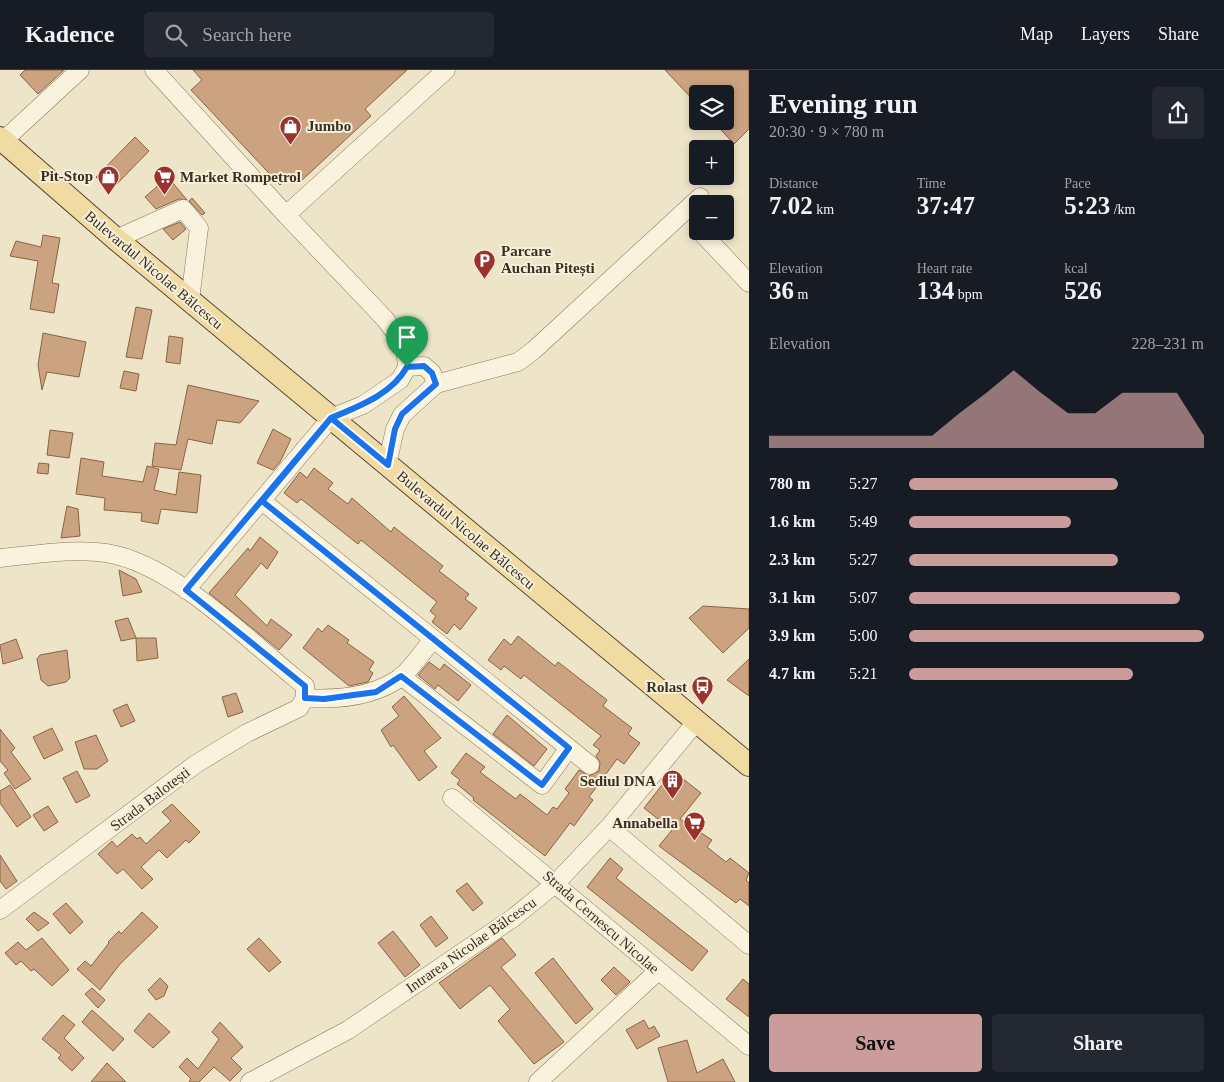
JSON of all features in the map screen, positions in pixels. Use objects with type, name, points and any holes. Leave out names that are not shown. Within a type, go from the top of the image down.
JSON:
[{"type":"main road","name":"Bulevardul Nicolae Bălcescu","points":[[2,139],[116,239],[749,765]]},
{"type":"street","points":[[2,139],[80,70]]},
{"type":"street","points":[[154,70],[286,215],[389,324],[405,346],[407,367],[400,380],[378,396],[363,405],[331,418],[186,590]]},
{"type":"street","points":[[286,215],[446,70]]},
{"type":"street","points":[[388,465],[395,429],[402,414],[436,384],[518,362],[534,350],[689,207]]},
{"type":"street","points":[[116,239],[183,210],[199,228],[190,300]]},
{"type":"street","points":[[683,213],[689,219]]},
{"type":"street","points":[[708,240],[749,283]]},
{"type":"street","points":[[407,367],[424,366],[432,373],[436,384]]},
{"type":"street","points":[[262,501],[590,765]]},
{"type":"street","points":[[0,558],[82,551],[131,558],[153,569],[186,590],[305,686],[305,698],[324,699],[376,692],[401,676],[433,639]]},
{"type":"street","points":[[401,676],[542,785],[569,748]]},
{"type":"street","name":"Strada Balotești","points":[[0,910],[196,764],[247,733],[299,708],[305,698]]},
{"type":"street","name":"Intrarea Nicolae Bălcescu","points":[[250,1082],[348,1030],[513,918],[556,883],[609,827],[697,721]]},
{"type":"street","name":"Strada Cernescu Nicolae","points":[[452,798],[749,1046]]},
{"type":"street","points":[[609,827],[749,945]]},
{"type":"street","points":[[538,1082],[658,971]]},
{"type":"building","points":[[25,70],[64,70],[38,94],[20,75]]},
{"type":"building","name":"Jumbo","points":[[193,70],[407,70],[365,109],[371,116],[300,182],[292,174],[280,185],[191,90],[202,80]]},
{"type":"building","points":[[665,70],[749,70],[749,129],[734,144],[734,140],[730,140],[721,130],[734,130],[734,85],[689,85],[689,95]]},
{"type":"building","points":[[135,137],[149,151],[110,191],[96,177]]},
{"type":"building","name":"Market Rompetrol","points":[[168,177],[187,200],[179,199],[156,209],[145,197]]},
{"type":"building","points":[[192,198],[205,213],[202,215],[189,201]]},
{"type":"building","points":[[180,222],[186,229],[173,240],[163,229]]},
{"type":"building","points":[[43,235],[60,238],[52,283],[59,284],[54,313],[30,309],[38,261],[10,256],[16,241],[41,247]]},
{"type":"building","points":[[136,307],[152,310],[142,359],[126,357]]},
{"type":"building","points":[[43,333],[86,342],[79,377],[47,372],[42,390],[38,365]]},
{"type":"building","points":[[169,336],[183,338],[180,364],[166,362]]},
{"type":"building","points":[[124,371],[139,374],[136,391],[120,388]]},
{"type":"building","points":[[188,385],[259,401],[240,423],[217,420],[212,444],[188,439],[181,470],[152,466],[155,443],[176,445]]},
{"type":"building","points":[[273,429],[291,439],[280,462],[273,470],[257,463]]},
{"type":"building","points":[[50,430],[73,433],[69,458],[47,455]]},
{"type":"building","points":[[81,458],[104,462],[102,476],[143,482],[147,466],[159,469],[154,490],[176,495],[179,472],[201,475],[197,513],[161,509],[158,524],[141,521],[142,513],[104,510],[105,498],[76,494]]},
{"type":"building","points":[[39,463],[49,464],[48,474],[37,473]]},
{"type":"building","points":[[314,468],[333,483],[328,489],[348,504],[352,498],[391,532],[394,527],[443,566],[439,571],[469,594],[465,599],[477,608],[460,630],[454,624],[447,634],[432,622],[436,616],[430,611],[437,602],[361,540],[358,544],[301,499],[297,503],[284,493],[300,472],[307,478]]},
{"type":"building","points":[[67,506],[78,509],[80,536],[61,538]]},
{"type":"building","points":[[260,537],[278,552],[267,569],[261,563],[235,595],[267,626],[271,619],[292,635],[279,650],[209,593],[248,548],[250,551]]},
{"type":"building","points":[[119,570],[136,579],[142,592],[123,596]]},
{"type":"building","points":[[703,606],[749,609],[749,628],[723,653],[689,618]]},
{"type":"building","points":[[128,618],[136,638],[121,641],[115,621]]},
{"type":"building","points":[[328,625],[349,640],[347,643],[374,662],[369,670],[373,673],[368,682],[349,686],[303,648],[318,628],[322,632]]},
{"type":"building","points":[[518,636],[555,666],[558,662],[607,700],[603,706],[632,728],[628,734],[640,743],[624,764],[617,759],[589,797],[593,800],[574,826],[570,823],[545,856],[473,800],[474,798],[457,784],[460,780],[451,773],[466,753],[485,767],[480,772],[516,799],[520,794],[547,815],[553,807],[557,809],[569,793],[565,789],[579,770],[589,776],[599,771],[600,762],[596,756],[600,750],[593,745],[601,736],[524,675],[521,679],[504,666],[501,670],[488,660],[504,639],[511,645]]},
{"type":"building","points":[[136,638],[156,638],[158,658],[137,661]]},
{"type":"building","points":[[16,639],[23,658],[3,664],[0,645]]},
{"type":"building","points":[[67,650],[70,678],[66,682],[48,686],[41,680],[37,659],[40,655]]},
{"type":"building","points":[[749,659],[749,696],[727,680]]},
{"type":"building","points":[[429,662],[440,670],[444,664],[471,685],[458,701],[438,685],[435,689],[418,675]]},
{"type":"building","points":[[236,693],[243,712],[228,717],[222,697]]},
{"type":"building","points":[[404,696],[441,738],[424,751],[437,767],[419,781],[393,745],[391,747],[381,730],[399,716],[392,707]]},
{"type":"building","points":[[127,704],[135,721],[121,727],[113,710]]},
{"type":"building","points":[[507,715],[547,749],[534,766],[493,734]]},
{"type":"building","points":[[52,728],[63,750],[44,759],[33,737]]},
{"type":"building","points":[[0,729],[15,748],[11,752],[31,779],[15,789],[4,773],[8,770],[0,761]]},
{"type":"building","points":[[96,735],[108,761],[97,769],[84,769],[75,742]]},
{"type":"building","points":[[77,771],[90,796],[76,803],[63,778]]},
{"type":"building","points":[[673,771],[701,793],[680,819],[712,840],[707,847],[726,862],[730,858],[749,873],[746,880],[749,883],[749,906],[740,899],[736,903],[659,846],[672,830],[644,808]]},
{"type":"building","points":[[10,785],[31,817],[17,827],[0,803],[0,791]]},
{"type":"building","points":[[172,804],[200,832],[189,843],[186,840],[167,858],[159,850],[141,867],[153,879],[142,889],[123,869],[117,874],[98,854],[112,841],[117,847],[132,834],[137,839],[140,837],[146,844],[171,821],[162,812]]},
{"type":"building","points":[[48,806],[58,822],[44,831],[33,815]]},
{"type":"building","points":[[0,855],[17,881],[6,889],[0,881]]},
{"type":"building","points":[[610,858],[623,869],[616,878],[708,951],[692,971],[587,887]]},
{"type":"building","points":[[467,883],[483,903],[473,911],[456,891]]},
{"type":"building","points":[[66,903],[83,922],[70,934],[53,914]]},
{"type":"building","points":[[34,912],[49,923],[38,931],[26,919]]},
{"type":"building","points":[[142,912],[158,927],[120,964],[100,990],[77,969],[85,961],[91,966],[108,942],[119,931],[121,934]]},
{"type":"building","points":[[431,916],[448,938],[436,947],[420,925]]},
{"type":"building","points":[[393,931],[420,965],[405,977],[378,943]]},
{"type":"building","points":[[42,938],[69,970],[52,986],[34,969],[31,971],[21,961],[16,965],[5,953],[18,942],[26,950]]},
{"type":"building","points":[[259,938],[281,962],[269,972],[247,949]]},
{"type":"building","points":[[502,938],[516,955],[501,967],[564,1042],[534,1064],[498,1021],[510,1009],[490,985],[460,1009],[439,983]]},
{"type":"building","points":[[553,958],[593,1009],[576,1024],[535,973]]},
{"type":"building","points":[[614,967],[630,982],[616,995],[601,980]]},
{"type":"building","points":[[160,978],[168,986],[164,996],[156,1000],[148,990]]},
{"type":"building","points":[[743,979],[749,984],[749,1017],[726,999]]},
{"type":"building","points":[[92,988],[105,1000],[98,1008],[85,994]]},
{"type":"building","points":[[92,1010],[124,1039],[113,1051],[82,1022]]},
{"type":"building","points":[[149,1013],[170,1032],[153,1048],[134,1031]]},
{"type":"building","points":[[63,1015],[75,1025],[64,1038],[84,1058],[72,1071],[58,1058],[61,1055],[42,1039]]},
{"type":"building","points":[[644,1020],[649,1029],[654,1026],[660,1036],[637,1049],[626,1030]]},
{"type":"building","points":[[220,1022],[243,1047],[231,1058],[242,1069],[230,1081],[214,1067],[199,1082],[189,1082],[191,1079],[179,1067],[187,1058],[198,1069],[219,1039],[212,1032]]},
{"type":"building","points":[[687,1040],[697,1073],[723,1059],[735,1082],[668,1082],[658,1048]]},
{"type":"building","points":[[107,1063],[126,1082],[91,1082]]},
{"type":"place","name":"Jumbo","points":[[291,145]]},
{"type":"place","name":"Pit-Stop","points":[[109,195]]},
{"type":"place","name":"Market Rompetrol","points":[[164,196]]},
{"type":"place","name":"Parcare Auchan Pitești","points":[[485,279]]},
{"type":"place","name":"Rolast","points":[[703,706]]},
{"type":"place","name":"Sediul DNA","points":[[672,800]]},
{"type":"place","name":"Annabella","points":[[694,842]]},
{"type":"route","points":[[407,367],[400,380],[378,396],[363,405],[331,418],[186,590],[305,686],[305,698],[324,699],[376,692],[401,676],[542,785],[569,748],[262,501],[331,418],[388,465],[395,429],[402,414],[436,384],[432,373],[424,366],[407,367]]}]
